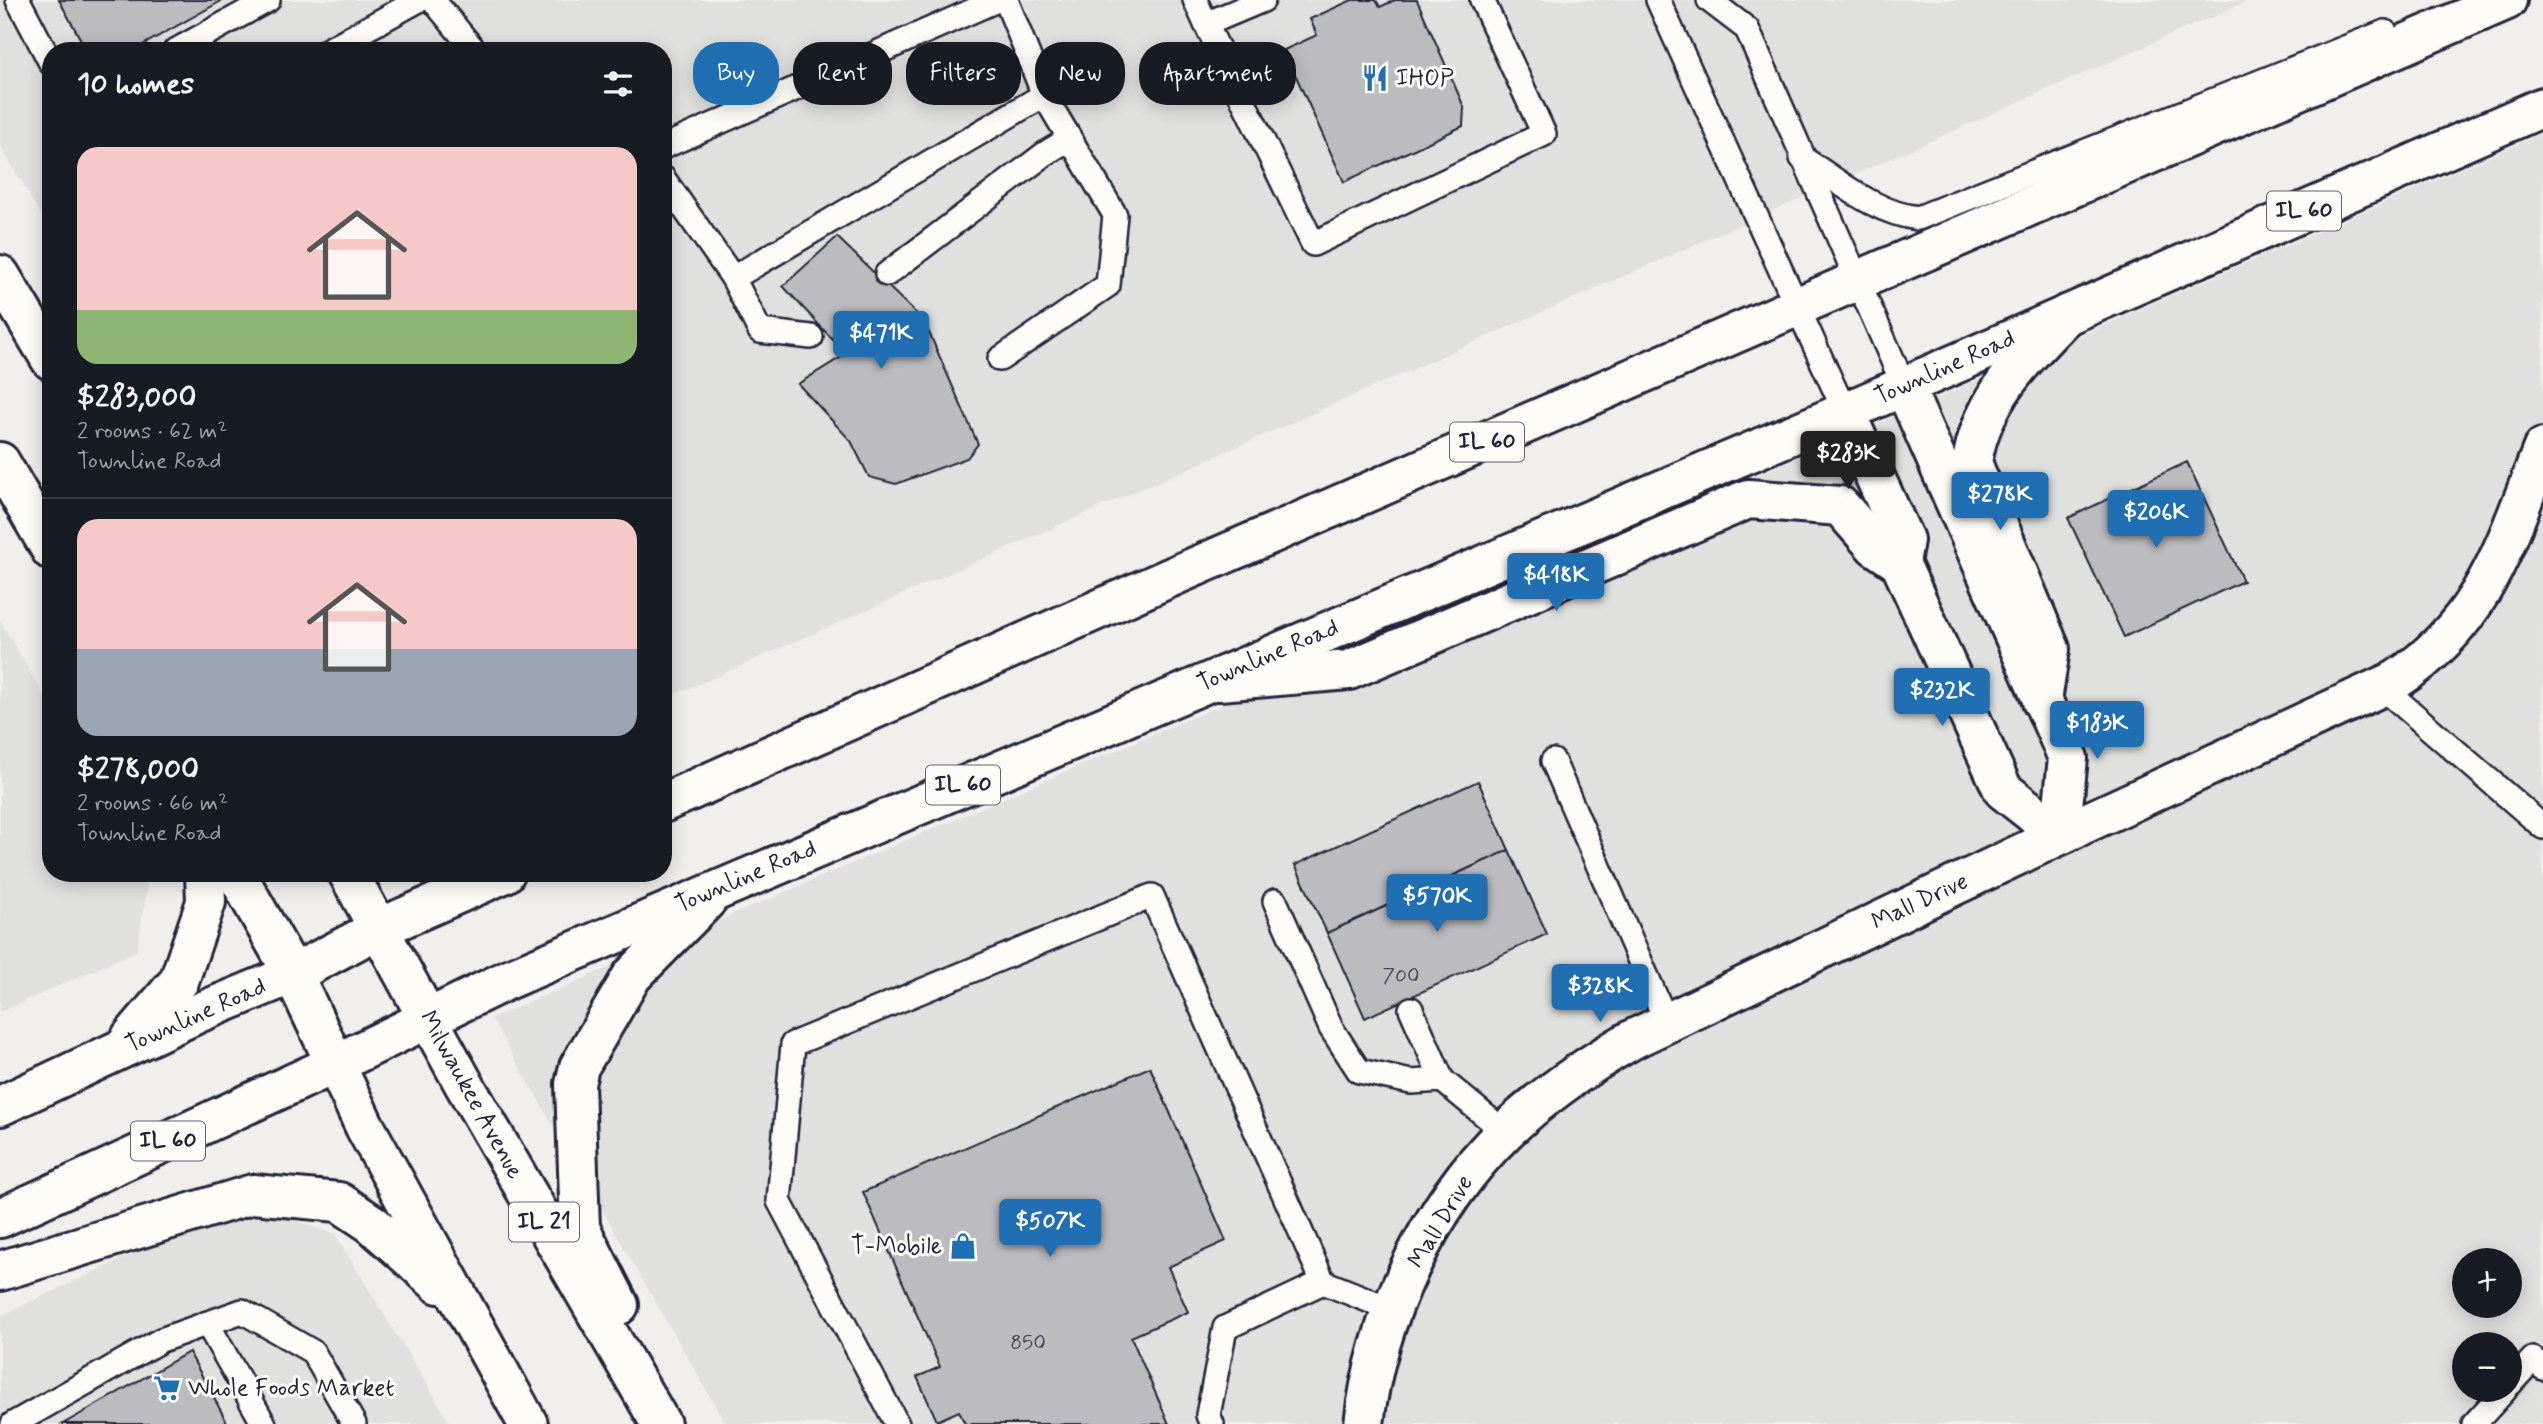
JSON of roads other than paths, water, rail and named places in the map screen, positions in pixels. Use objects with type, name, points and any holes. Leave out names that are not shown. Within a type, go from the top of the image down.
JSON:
[{"type":"main road","name":"IL 60","points":[[672,799],[1176,575],[1798,309],[2507,0]]},
{"type":"main road","name":"Townline Road","points":[[0,1218],[335,1064],[509,979],[720,887],[1904,387],[2543,107]]},
{"type":"main road","points":[[0,275],[42,345]]},
{"type":"main road","points":[[2042,701],[2050,649],[1972,463],[1976,433],[1992,405],[2017,367],[2066,315]]},
{"type":"main road","points":[[1904,387],[2068,758],[2060,835]]},
{"type":"main road","points":[[1845,412],[1904,540],[1900,563]]},
{"type":"main road","name":"Mall Drive","points":[[1364,1424],[1376,1356],[1393,1310],[1436,1222],[1468,1174],[1505,1132],[1586,1066],[1667,1023],[2060,835],[2382,687],[2429,658],[2462,624],[2493,572],[2543,447]]},
{"type":"main road","points":[[0,462],[42,534]]},
{"type":"main road","points":[[1207,682],[1349,670],[1748,499],[1840,506],[1875,546],[1900,563],[2003,790],[2060,835]]},
{"type":"main road","points":[[120,1049],[179,981],[206,902],[205,882]]},
{"type":"main road","points":[[241,882],[293,974],[365,1127],[528,1424]]},
{"type":"main road","name":"Milwaukee Avenue","points":[[353,882],[661,1424]]},
{"type":"main road","name":"Townline Road","points":[[0,1106],[120,1049],[293,974],[380,928],[485,882]]},
{"type":"main road","points":[[680,1424],[580,1228],[575,1084],[579,1067],[632,976],[720,887]]},
{"type":"main road","points":[[0,1271],[253,1194],[339,1202],[372,1224],[459,1302]]},
{"type":"lane","points":[[18,0],[42,46]]},
{"type":"lane","points":[[191,42],[268,0]]},
{"type":"lane","points":[[347,42],[419,0]]},
{"type":"lane","points":[[433,0],[468,42]]},
{"type":"lane","points":[[672,143],[997,0]]},
{"type":"lane","points":[[1006,0],[1035,72]]},
{"type":"lane","points":[[1195,0],[1313,244],[1544,134],[1482,0]]},
{"type":"lane","points":[[1206,24],[1263,0]]},
{"type":"lane","points":[[1658,0],[1845,412]]},
{"type":"lane","points":[[1709,0],[1747,29],[1904,387]]},
{"type":"lane","points":[[1802,158],[1858,195],[1902,216],[1918,218],[2466,0]]},
{"type":"lane","points":[[733,278],[1035,100]]},
{"type":"lane","points":[[1000,359],[1108,285],[1115,215],[1050,105]]},
{"type":"lane","points":[[887,274],[1046,153],[1069,139]]},
{"type":"lane","points":[[672,191],[733,278],[760,331],[811,337]]},
{"type":"lane","points":[[2382,687],[2543,827]]},
{"type":"lane","points":[[1553,761],[1667,1023]]},
{"type":"lane","points":[[897,1424],[779,1201],[793,1044],[1152,896],[1323,1282],[1393,1310]]},
{"type":"lane","points":[[1275,901],[1331,1028],[1359,1071],[1411,1083],[1442,1080]]},
{"type":"lane","points":[[1411,1009],[1442,1080],[1505,1132]]},
{"type":"lane","points":[[1210,1419],[1225,1328],[1323,1282]]},
{"type":"lane","points":[[13,1424],[161,1340],[242,1311],[313,1352],[354,1424]]},
{"type":"lane","points":[[207,1323],[264,1424]]},
{"type":"lane","points":[[2522,1371],[2533,1359],[2543,1368]]},
{"type":"lane","points":[[2474,1424],[2494,1402]]},
{"type":"place","name":"IHOP","points":[[1375,78]]},
{"type":"place","name":"T-Mobile","points":[[963,1246]]},
{"type":"place","name":"Whole Foods Market","points":[[167,1388]]}]
